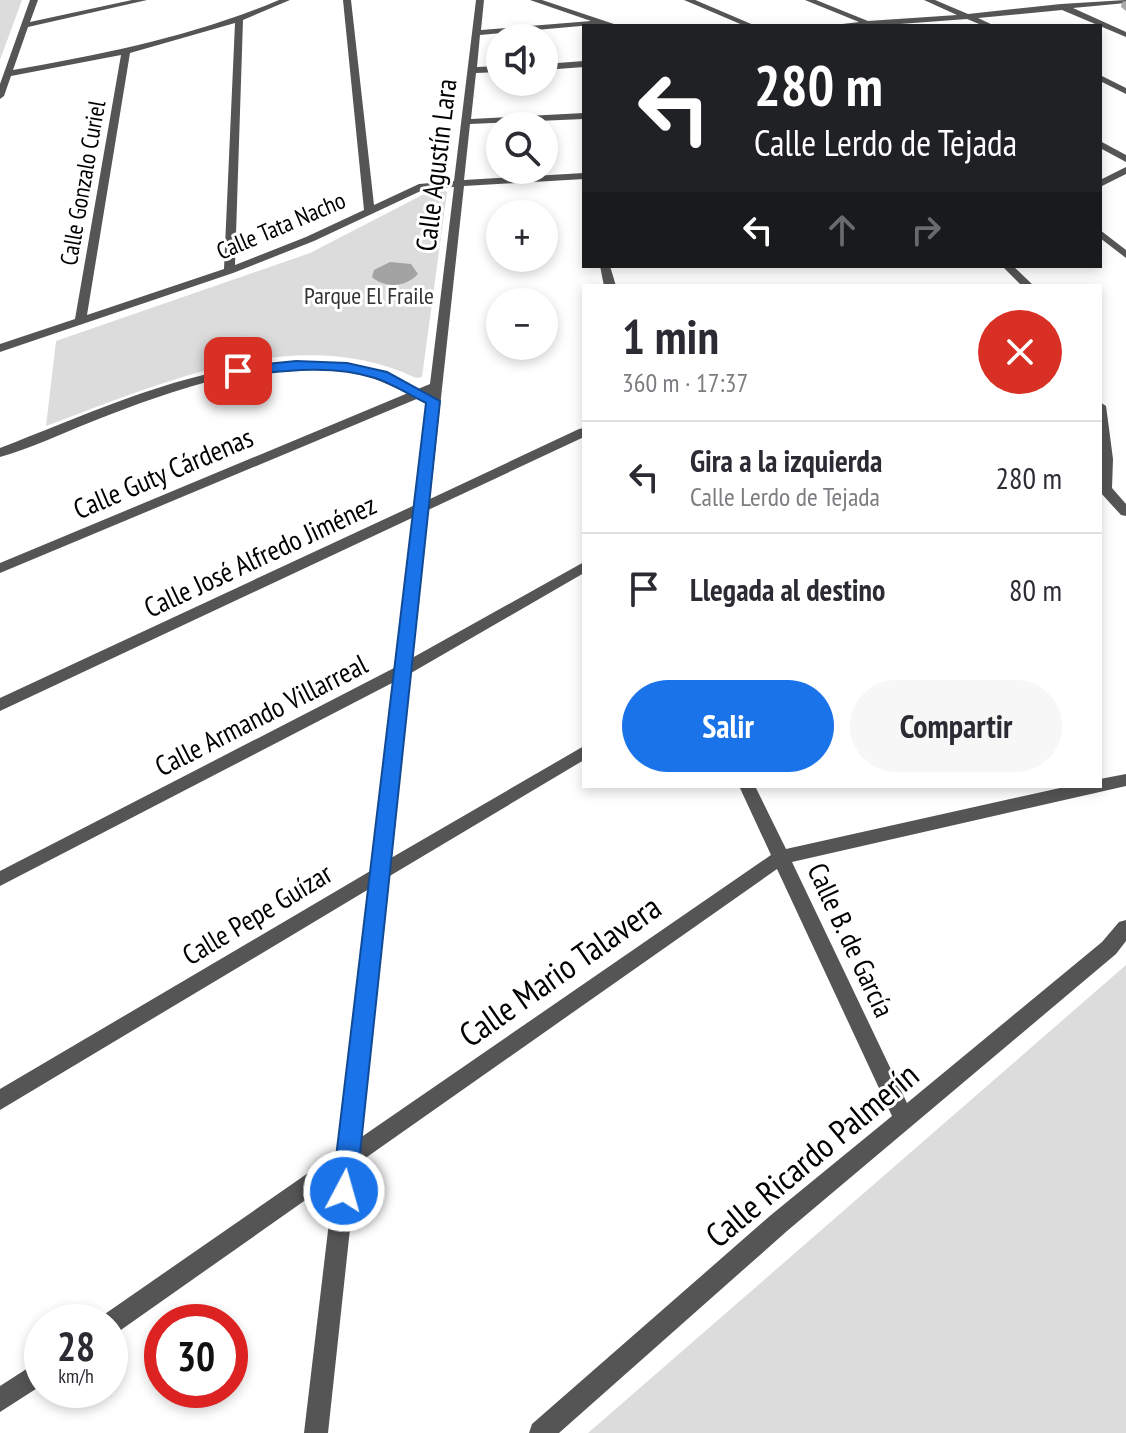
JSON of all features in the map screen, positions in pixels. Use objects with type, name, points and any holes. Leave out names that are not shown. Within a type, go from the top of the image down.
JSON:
[{"type":"street","points":[[0,96],[34,0]]},
{"type":"street","points":[[24,26],[143,0]]},
{"type":"street","points":[[8,74],[126,52],[239,20],[286,0]]},
{"type":"street","points":[[347,0],[369,210]]},
{"type":"street","name":"Calle Agustín Lara","points":[[316,1433],[423,509],[429,394],[460,182],[480,0]]},
{"type":"street","points":[[534,0],[610,24]]},
{"type":"street","points":[[688,0],[747,24]]},
{"type":"street","points":[[809,0],[872,24]]},
{"type":"street","points":[[928,0],[987,24]]},
{"type":"street","points":[[884,24],[1126,1]]},
{"type":"street","points":[[1060,6],[1101,24]]},
{"type":"street","points":[[229,271],[239,20]]},
{"type":"street","points":[[477,33],[604,22]]},
{"type":"street","points":[[1102,24],[1126,35]]},
{"type":"street","name":"Calle Gonzalo Curiel","points":[[80,321],[126,52]]},
{"type":"street","points":[[558,66],[582,64]]},
{"type":"street","points":[[474,70],[486,70]]},
{"type":"street","points":[[1102,79],[1126,91]]},
{"type":"street","points":[[465,122],[582,116]]},
{"type":"street","points":[[1102,145],[1126,159]]},
{"type":"street","points":[[1102,183],[1126,170]]},
{"type":"street","name":"Calle Tata Nacho","points":[[0,348],[229,271],[310,239],[423,186],[582,177]]},
{"type":"street","points":[[1102,235],[1126,255]]},
{"type":"street","points":[[1009,268],[1026,284]]},
{"type":"street","points":[[0,453],[195,382],[238,371],[296,365],[347,367],[382,375],[429,394]]},
{"type":"street","name":"Calle Guty Cárdenas","points":[[0,568],[429,394]]},
{"type":"street","points":[[1102,424],[1105,489],[1126,512]]},
{"type":"street","name":"Calle José Alfredo Jiménez","points":[[0,705],[582,434]]},
{"type":"street","name":"Calle Armando Villarreal","points":[[0,879],[404,670],[582,568]]},
{"type":"street","name":"Calle Pepe Guízar","points":[[0,1100],[582,753]]},
{"type":"street","name":"Calle Mario Talavera","points":[[1102,785],[1126,780]]},
{"type":"street","name":"Calle B. de García","points":[[748,788],[904,1118]]},
{"type":"street","name":"Calle Mario Talavera","points":[[128,1312],[781,857],[1090,788]]},
{"type":"street","name":"Calle Ricardo Palmerín","points":[[541,1433],[779,1223],[1109,948],[1126,928]]},
{"type":"street","points":[[0,1400],[24,1383]]},
{"type":"green space","points":[[0,0],[22,0],[0,60]]},
{"type":"green space","name":"Parque El Fraile","points":[[428,192],[447,192],[422,377],[416,378],[371,362],[324,356],[277,357],[182,377],[46,426],[56,341],[310,253]]},
{"type":"green space","points":[[1126,965],[1126,1433],[588,1433]]},
{"type":"shaded area","points":[[390,262],[411,264],[418,274],[408,282],[396,285],[372,277],[374,270]]},
{"type":"route","points":[[238,371],[296,365],[347,367],[382,375],[433,401],[344,1191]]}]
